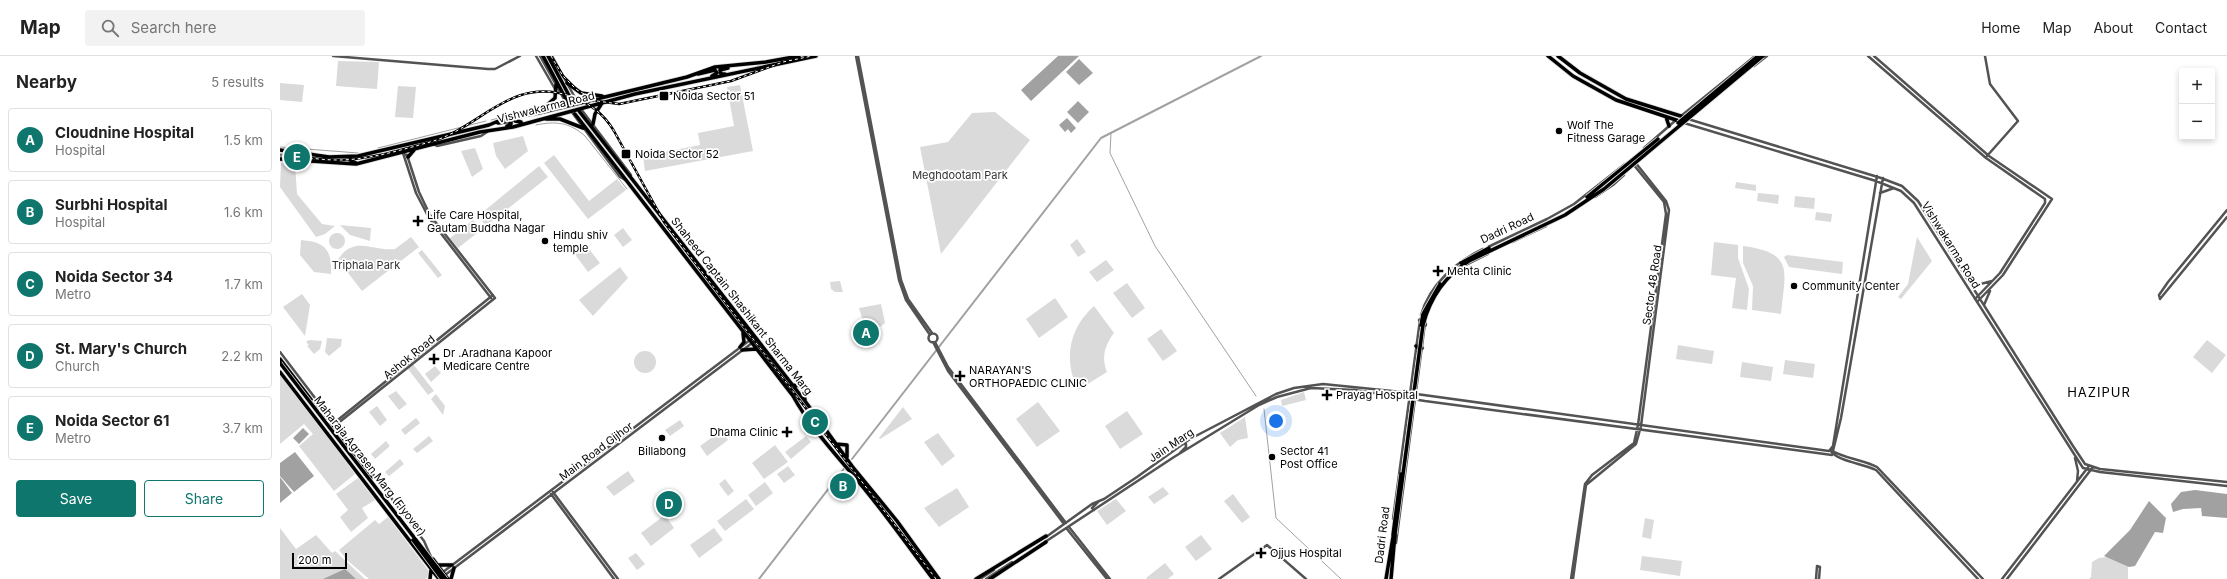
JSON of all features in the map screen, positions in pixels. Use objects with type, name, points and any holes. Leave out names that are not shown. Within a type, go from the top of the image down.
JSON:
[{"type":"main road","points":[[541,56],[570,104]]},
{"type":"main road","points":[[548,56],[570,104]]},
{"type":"main road","name":"Vishwakarma Road","points":[[280,150],[329,157],[361,155],[491,124],[503,119],[537,113],[608,96],[695,74],[715,67],[798,56]]},
{"type":"main road","name":"Vishwakarma Road","points":[[280,159],[324,164],[356,164],[405,154],[421,147],[696,81],[816,56]]},
{"type":"main road","name":"Vishwakarma Road","points":[[1548,56],[1573,76],[1616,100],[1684,123]]},
{"type":"main road","name":"Vishwakarma Road","points":[[1558,56],[1580,74],[1626,99],[1688,119]]},
{"type":"main road","points":[[1396,543],[1394,534],[1421,325],[1423,314],[1438,286],[1454,269],[1466,260],[1566,212],[1590,195],[1758,56]]},
{"type":"main road","points":[[1390,543],[1394,534],[1423,325],[1433,299],[1442,283],[1457,268],[1469,261],[1565,215],[1604,189],[1763,56]]},
{"type":"main road","points":[[746,64],[722,69],[720,70],[720,73],[748,70]]},
{"type":"main road","points":[[695,74],[715,70],[717,73],[696,81]]},
{"type":"main road","points":[[567,83],[581,93],[608,96]]},
{"type":"main road","points":[[537,113],[550,104],[557,92],[556,85]]},
{"type":"main road","points":[[593,124],[598,108],[603,103]]},
{"type":"main road","name":"Shaheed Captain Shashikant Sharma Marg","points":[[580,110],[755,339],[805,401],[847,460],[860,484],[933,579]]},
{"type":"main road","name":"Shaheed Captain Shashikant Sharma Marg","points":[[575,114],[683,256],[751,342],[814,429],[845,465],[864,480],[915,545],[939,579]]},
{"type":"main road","points":[[523,115],[516,118],[516,122],[532,121]]},
{"type":"main road","points":[[1666,117],[1669,126]]},
{"type":"main road","points":[[540,119],[560,119],[583,128]]},
{"type":"main road","points":[[491,124],[511,121],[510,125],[499,129]]},
{"type":"main road","points":[[1658,136],[1662,141]]},
{"type":"main road","points":[[405,154],[421,147]]},
{"type":"main road","points":[[356,164],[350,160],[361,155]]},
{"type":"main road","points":[[329,157],[331,159],[346,159],[345,165]]},
{"type":"main road","points":[[683,256],[688,251]]},
{"type":"main road","points":[[1420,320],[1424,320],[1425,325]]},
{"type":"main road","points":[[739,327],[744,338],[741,348],[757,350]]},
{"type":"main road","points":[[1416,346],[1419,349],[1422,348]]},
{"type":"main road","points":[[280,359],[333,425],[369,475],[432,559],[437,565],[447,577],[453,567],[437,565]]},
{"type":"main road","points":[[768,365],[769,361],[773,362]]},
{"type":"main road","name":"Maharaja Agrasen Marg (Flyover)","points":[[280,363],[447,577]]},
{"type":"main road","name":"Maharaja Agrasen Marg (Flyover)","points":[[280,366],[441,579]]},
{"type":"main road","points":[[280,372],[436,575],[441,579]]},
{"type":"main road","points":[[791,384],[805,386],[803,396],[805,401]]},
{"type":"main road","points":[[299,397],[305,392]]},
{"type":"main road","points":[[836,444],[846,445],[847,460]]},
{"type":"main road","points":[[363,480],[369,475]]},
{"type":"main road","points":[[860,484],[864,484],[864,480]]},
{"type":"main road","points":[[868,494],[867,490],[872,490]]},
{"type":"main road","points":[[397,524],[403,520]]},
{"type":"main road","points":[[896,530],[902,534],[900,526]]},
{"type":"main road","points":[[976,579],[1046,536]]},
{"type":"main road","points":[[910,548],[904,539],[905,537],[915,545]]},
{"type":"main road","points":[[990,579],[1046,542]]},
{"type":"main road","name":"Dadri Road","points":[[1386,579],[1390,543]]},
{"type":"main road","name":"Dadri Road","points":[[1391,579],[1396,543]]},
{"type":"main road","points":[[430,567],[432,574],[431,579]]},
{"type":"street","points":[[334,56],[495,69],[520,56]]},
{"type":"street","points":[[536,56],[557,92]]},
{"type":"street","points":[[541,56],[556,85],[570,104]]},
{"type":"street","points":[[552,56],[578,103]]},
{"type":"street","points":[[857,56],[901,280],[908,299],[931,334],[937,336],[935,344]]},
{"type":"street","points":[[1681,116],[1755,56]]},
{"type":"street","points":[[1688,119],[1767,56]]},
{"type":"street","points":[[1868,56],[2045,201],[2008,260],[1980,297]]},
{"type":"street","points":[[1874,56],[1988,155],[2052,199],[2002,276],[1976,301]]},
{"type":"street","points":[[1985,56],[1990,84],[2018,121],[1988,155]]},
{"type":"street","points":[[580,110],[593,124],[631,177]]},
{"type":"street","points":[[571,111],[620,177],[627,182]]},
{"type":"street","name":"Vishwakarma Road","points":[[1688,119],[1826,160],[1883,178],[1902,186],[1914,196],[1973,286],[1984,306],[2083,461],[2093,468],[2227,482]]},
{"type":"street","name":"Dadri Road","points":[[1390,543],[1420,320],[1432,292],[1451,270],[1467,258],[1574,204],[1631,159],[1676,120]]},
{"type":"street","name":"Vishwakarma Road","points":[[1684,123],[1882,183],[1894,188],[1914,203],[2074,455],[2080,464],[2086,469],[2090,471],[2227,486]]},
{"type":"street","name":"Dadri Road","points":[[1396,543],[1425,325],[1427,315],[1446,281],[1462,267],[1568,214],[1613,185],[1635,164],[1684,123]]},
{"type":"street","points":[[433,144],[437,146],[481,136],[489,130]]},
{"type":"street","name":"Ashok Road","points":[[333,425],[492,297],[430,215],[419,192],[405,154]]},
{"type":"street","points":[[1826,160],[1828,156]]},
{"type":"street","name":"Sector 48 Road","points":[[1572,579],[1586,485],[1636,444],[1640,426],[1669,210],[1666,201],[1631,159]]},
{"type":"street","points":[[1877,176],[1830,450],[1833,453],[1865,464],[1876,470],[1978,579]]},
{"type":"street","points":[[1833,453],[1883,178]]},
{"type":"street","points":[[1880,193],[1894,188]]},
{"type":"street","points":[[2227,210],[2168,282],[2159,295],[2159,298],[2162,298],[2227,217]]},
{"type":"street","points":[[1942,239],[1947,236]]},
{"type":"street","points":[[1510,237],[1512,242]]},
{"type":"street","points":[[1973,286],[1993,280]]},
{"type":"street","points":[[1984,306],[1986,298],[1992,287]]},
{"type":"street","points":[[931,334],[929,339],[935,344],[948,371],[1065,523]]},
{"type":"street","name":"Main Road Gijhor","points":[[552,492],[629,431],[755,339]]},
{"type":"street","name":"Main Road Gijhor","points":[[447,577],[453,567],[741,348]]},
{"type":"street","points":[[280,352],[333,425],[424,541],[432,559]]},
{"type":"street","name":"Jain Marg","points":[[986,579],[1068,528],[1231,419],[1276,394],[1311,385],[1336,385],[1416,394],[1640,426],[1830,450]]},
{"type":"street","name":"Jain Marg","points":[[980,579],[1138,477],[1183,444],[1267,401],[1311,388],[1355,390],[1639,429],[1833,453]]},
{"type":"street","points":[[1407,415],[1413,416]]},
{"type":"street","points":[[626,427],[629,431]]},
{"type":"street","points":[[1180,453],[1186,447],[1186,444],[1183,444]]},
{"type":"street","points":[[1833,453],[1866,461],[1877,467],[1983,579]]},
{"type":"street","points":[[2074,455],[2078,472],[2077,481]]},
{"type":"street","points":[[2002,579],[2089,466]]},
{"type":"street","points":[[2007,579],[2093,468]]},
{"type":"street","points":[[552,492],[614,579]]},
{"type":"street","points":[[552,492],[618,579]]},
{"type":"street","points":[[1094,510],[1092,508],[1099,501]]},
{"type":"street","points":[[1395,502],[1401,502]]},
{"type":"street","points":[[1068,528],[1108,579]]},
{"type":"street","points":[[1219,579],[1267,545],[1306,579]]},
{"type":"street","points":[[431,579],[436,575]]},
{"type":"green space","points":[[338,61],[379,62],[377,89],[336,86]]},
{"type":"green space","points":[[280,83],[304,85],[302,102],[280,100]]},
{"type":"green space","points":[[740,85],[753,151],[645,171],[643,156],[700,145],[698,133],[734,126],[727,87]]},
{"type":"green space","points":[[398,86],[416,87],[413,118],[395,117]]},
{"type":"green space","name":"Meghdootam Park","points":[[995,112],[1030,140],[941,254],[920,147],[948,142],[972,113]]},
{"type":"green space","points":[[523,136],[528,151],[505,169],[496,156],[493,143]]},
{"type":"green space","points":[[475,148],[483,169],[472,177],[461,151]]},
{"type":"green space","points":[[554,155],[589,201],[617,179],[626,190],[588,219],[544,163]]},
{"type":"green space","points":[[281,163],[295,164],[297,194],[322,224],[335,226],[325,234],[316,237],[280,187]]},
{"type":"green space","points":[[539,166],[548,177],[486,226],[478,216]]},
{"type":"green space","points":[[1736,182],[1756,185],[1756,191],[1735,188]]},
{"type":"green space","points":[[1758,193],[1779,195],[1778,204],[1757,201]]},
{"type":"green space","points":[[1795,196],[1815,198],[1814,209],[1794,207]]},
{"type":"green space","points":[[1816,212],[1832,214],[1831,222],[1815,220]]},
{"type":"green space","points":[[473,220],[481,230],[458,248],[450,238]]},
{"type":"green space","points":[[340,225],[371,228],[370,241],[350,235]]},
{"type":"green space","points":[[623,228],[632,240],[623,247],[614,235]]},
{"type":"green space","points":[[334,233],[340,233],[345,238],[343,247],[340,249],[334,249],[329,244],[329,238]]},
{"type":"green space","name":"Triphala Park","points":[[411,237],[419,247],[362,291],[338,260],[344,252],[350,248],[364,246],[395,249]]},
{"type":"green space","points":[[1917,237],[1932,261],[1901,299],[1898,297],[1908,284]]},
{"type":"green space","points":[[1077,239],[1086,252],[1078,257],[1070,245]]},
{"type":"green space","points":[[301,240],[316,243],[325,248],[330,258],[331,274],[314,272],[300,255]]},
{"type":"green space","points":[[1714,242],[1738,245],[1738,258],[1749,289],[1747,310],[1732,308],[1736,278],[1711,275]]},
{"type":"green space","points":[[585,244],[600,263],[588,272],[574,253]]},
{"type":"green space","points":[[1743,246],[1760,249],[1771,254],[1779,259],[1783,266],[1784,286],[1781,314],[1752,310],[1753,286],[1743,263]]},
{"type":"green space","points":[[422,250],[442,275],[438,278],[418,253]]},
{"type":"green space","points":[[1787,255],[1843,262],[1842,274],[1789,267],[1784,257]]},
{"type":"green space","points":[[1106,260],[1114,270],[1097,282],[1089,272]]},
{"type":"green space","points":[[620,267],[628,278],[593,316],[579,300]]},
{"type":"green space","points":[[840,281],[843,292],[835,292],[831,289],[830,282]]},
{"type":"green space","points":[[1127,283],[1145,308],[1132,318],[1113,293]]},
{"type":"green space","points":[[302,294],[310,305],[305,336],[283,307]]},
{"type":"green space","points":[[1055,298],[1068,317],[1039,338],[1026,319]]},
{"type":"green space","points":[[881,304],[885,323],[872,333],[862,318],[859,308]]},
{"type":"green space","points":[[1094,306],[1114,333],[1108,342],[1104,356],[1107,372],[1078,390],[1073,379],[1071,367],[1071,345],[1079,324]]},
{"type":"green space","points":[[1161,329],[1177,351],[1163,361],[1147,339]]},
{"type":"green space","points":[[327,338],[342,339],[341,346],[329,356],[325,352]]},
{"type":"green space","points":[[309,340],[322,341],[320,349],[314,354],[307,346],[309,345],[306,342]]},
{"type":"green space","points":[[2207,340],[2226,355],[2212,373],[2193,357]]},
{"type":"green space","points":[[1678,345],[1714,351],[1712,364],[1676,359]]},
{"type":"green space","points":[[641,351],[649,351],[656,358],[656,366],[649,373],[641,373],[634,366],[634,358]]},
{"type":"green space","points":[[1785,360],[1815,364],[1813,378],[1783,374]]},
{"type":"green space","points":[[1742,362],[1773,367],[1771,381],[1740,377]]},
{"type":"green space","points":[[413,364],[434,391],[428,395],[408,369]]},
{"type":"green space","points":[[435,366],[441,373],[431,382],[425,374]]},
{"type":"green space","points":[[280,373],[355,474],[334,491],[299,446],[313,434],[304,424],[280,444]]},
{"type":"green space","points":[[396,391],[407,404],[399,410],[388,396]]},
{"type":"green space","points":[[1304,392],[1306,400],[1282,406],[1281,400]]},
{"type":"green space","points":[[436,394],[445,406],[443,415],[431,399]]},
{"type":"green space","points":[[1038,402],[1060,431],[1037,447],[1016,419]]},
{"type":"green space","points":[[377,406],[387,420],[380,426],[369,412]]},
{"type":"green space","points":[[903,407],[912,419],[880,439],[879,438]]},
{"type":"green space","points":[[1127,411],[1143,434],[1120,449],[1105,426]]},
{"type":"green space","points":[[1245,417],[1248,438],[1238,440],[1230,447],[1220,433]]},
{"type":"green space","points":[[416,418],[420,423],[405,435],[401,430]]},
{"type":"green space","points":[[680,420],[684,426],[670,436],[665,430]]},
{"type":"green space","points":[[722,430],[728,440],[707,456],[700,446]]},
{"type":"green space","points":[[938,433],[955,456],[942,466],[924,442]]},
{"type":"green space","points":[[429,436],[433,441],[417,453],[413,449]]},
{"type":"green space","points":[[806,436],[811,442],[791,459],[785,452]]},
{"type":"green space","points":[[386,441],[390,446],[375,459],[371,454]]},
{"type":"green space","points":[[775,445],[788,462],[764,479],[752,463]]},
{"type":"green space","points":[[400,459],[404,464],[389,476],[385,472]]},
{"type":"green space","points":[[788,466],[795,475],[784,483],[777,474]]},
{"type":"green space","points":[[628,471],[635,481],[614,496],[606,487]]},
{"type":"green space","points":[[358,478],[375,500],[362,508],[368,518],[351,532],[340,517],[348,510],[336,494]]},
{"type":"green space","points":[[725,479],[734,491],[728,496],[719,484]]},
{"type":"green space","points":[[765,482],[773,493],[756,506],[748,495]]},
{"type":"green space","points":[[1163,487],[1169,494],[1154,504],[1148,497]]},
{"type":"green space","points":[[957,488],[969,507],[939,527],[924,508]]},
{"type":"green space","points":[[1233,494],[1250,517],[1242,523],[1224,501]]},
{"type":"green space","points":[[746,499],[754,509],[725,531],[717,521]]},
{"type":"green space","points":[[1116,499],[1126,511],[1107,525],[1097,511]]},
{"type":"green space","points":[[665,515],[674,528],[651,546],[641,533]]},
{"type":"green space","points":[[388,517],[428,570],[429,574],[426,579],[369,579],[347,560],[339,550],[375,520],[379,524]]},
{"type":"green space","points":[[1645,518],[1654,520],[1651,539],[1642,537]]},
{"type":"green space","points":[[280,528],[296,549],[316,535],[332,553],[335,551],[365,579],[280,579]]},
{"type":"green space","points":[[714,528],[723,540],[699,558],[690,545]]},
{"type":"green space","points":[[1201,535],[1212,549],[1196,561],[1185,547]]},
{"type":"green space","points":[[636,553],[645,564],[637,570],[628,558]]},
{"type":"green space","points":[[1642,556],[1682,561],[1680,576],[1640,570]]},
{"type":"green space","points":[[2108,557],[2128,564],[2128,579],[2089,579],[2091,577],[2092,562],[2099,558]]},
{"type":"green space","points":[[1165,563],[1174,574],[1168,579],[1146,578]]},
{"type":"shaded area","points":[[1058,56],[1079,56],[1031,101],[1021,90]]},
{"type":"shaded area","points":[[1079,59],[1093,73],[1079,85],[1066,72]]},
{"type":"shaded area","points":[[1078,101],[1089,112],[1078,123],[1067,112]]},
{"type":"shaded area","points":[[1067,118],[1076,128],[1071,133],[1068,129],[1065,132],[1059,125]]},
{"type":"shaded area","points":[[303,428],[309,434],[299,444],[293,438]]},
{"type":"shaded area","points":[[295,452],[314,476],[294,492],[280,476],[280,463]]},
{"type":"shaded area","points":[[280,477],[292,493],[280,503]]},
{"type":"shaded area","points":[[2195,490],[2227,494],[2227,518],[2202,516],[2201,508],[2183,509],[2173,512],[2171,504],[2181,492]]},
{"type":"shaded area","points":[[2149,501],[2166,518],[2163,533],[2155,532],[2135,566],[2129,567],[2104,556],[2130,530]]},
{"type":"shaded area","points":[[345,569],[356,579],[323,579]]},
{"type":"waterway","points":[[852,459],[1101,138],[1261,56]]},
{"type":"waterway","points":[[491,120],[526,111]]},
{"type":"waterway","points":[[378,148],[486,121]]},
{"type":"waterway","points":[[536,125],[556,123],[567,125],[579,131],[585,136],[627,189]]},
{"type":"waterway","points":[[1111,133],[1110,153],[1155,246],[1256,396]]},
{"type":"waterway","points":[[280,147],[358,153]]},
{"type":"waterway","points":[[1264,409],[1276,518],[1341,579]]},
{"type":"waterway","points":[[759,579],[846,466]]},
{"type":"railway","points":[[551,56],[563,76],[577,90],[597,101],[619,104],[731,81],[783,62],[812,56]]},
{"type":"railway","points":[[280,155],[349,160],[396,151],[430,142],[448,135],[497,106],[513,98],[530,93],[549,92],[570,96],[589,105],[605,119],[614,131],[664,222],[936,579]]},
{"type":"place","name":"Noida Sector 51","points":[[664,96]]},
{"type":"place","name":"Wolf The Fitness Garage","points":[[1559,131]]},
{"type":"place","name":"Noida Sector 52","points":[[626,154]]},
{"type":"place","name":"Noida Sector 61","points":[[297,157]]},
{"type":"place","name":"Life Care Hospital, Gautam Buddha Nagar","points":[[418,221]]},
{"type":"place","name":"Hindu shiv temple","points":[[545,241]]},
{"type":"place","name":"Mehta Clinic","points":[[1438,271]]},
{"type":"place","name":"Community Center","points":[[1794,286]]},
{"type":"place","name":"Cloudnine Hospital","points":[[866,333]]},
{"type":"place","name":"Dr .Aradhana Kapoor Medicare Centre","points":[[434,359]]},
{"type":"place","name":"NARAYAN'S ORTHOPAEDIC CLINIC","points":[[960,376]]},
{"type":"place","name":"Prayag Hospital","points":[[1327,395]]},
{"type":"place","name":"Noida Sector 34","points":[[815,422]]},
{"type":"place","name":"Dhama Clinic","points":[[787,432]]},
{"type":"place","name":"Billabong","points":[[662,438]]},
{"type":"place","name":"Sector 41 Post Office","points":[[1272,457]]},
{"type":"place","name":"Surbhi Hospital","points":[[843,486]]},
{"type":"place","name":"St. Mary's Church","points":[[669,504]]},
{"type":"place","name":"Ojjus Hospital","points":[[1261,553]]},
{"type":"district","name":"HAZIPUR","points":[[2099,392]]}]
